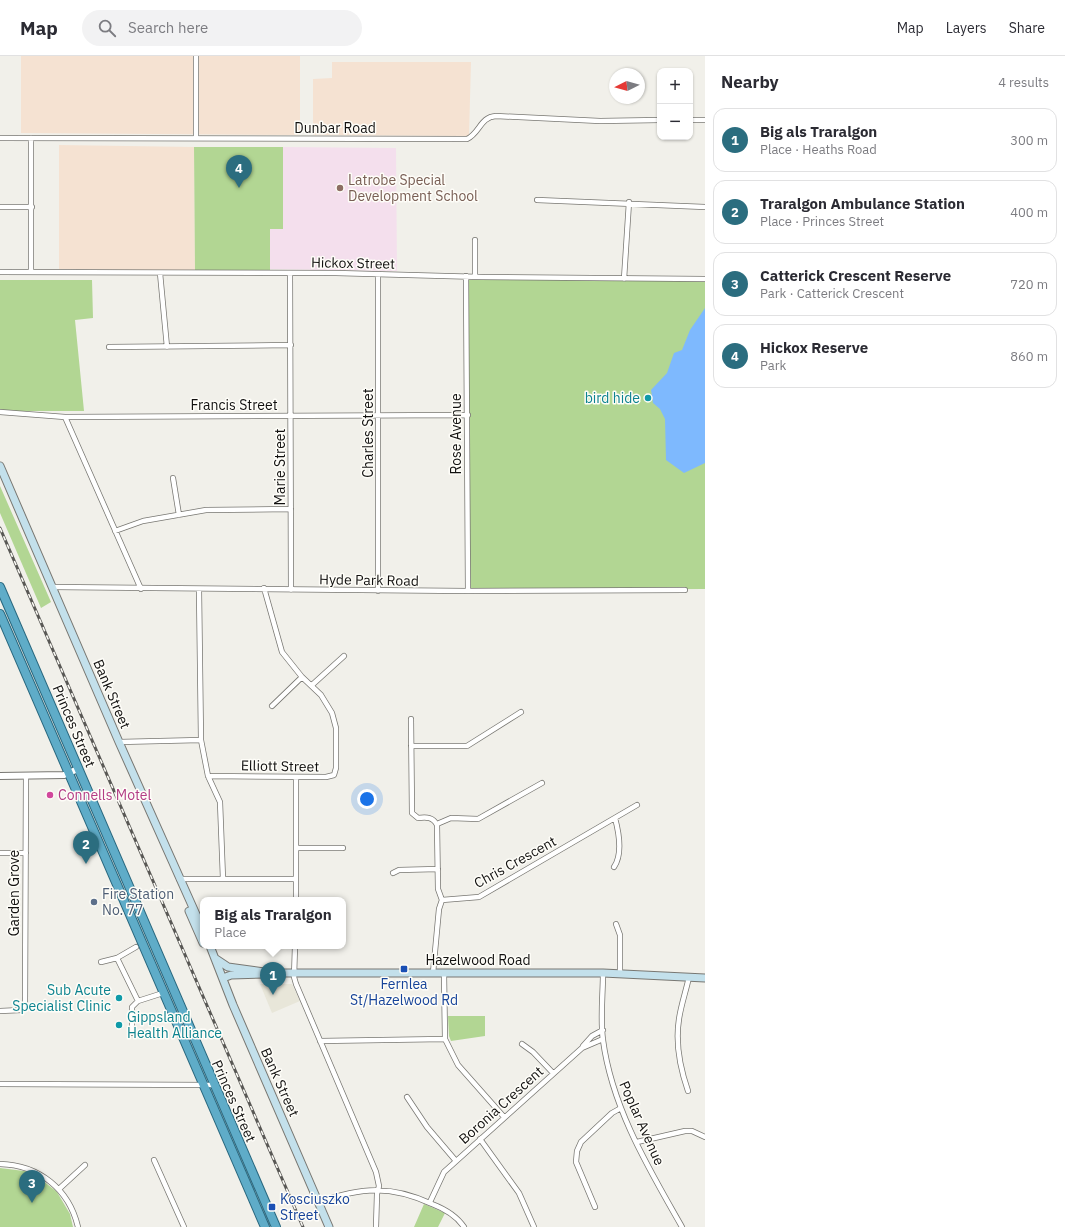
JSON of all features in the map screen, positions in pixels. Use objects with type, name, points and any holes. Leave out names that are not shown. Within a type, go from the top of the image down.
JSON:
[{"type":"highway","name":"Princes Street","points":[[0,587],[213,1085],[276,1227]]},
{"type":"highway","name":"Princes Street","points":[[0,614],[265,1227]]},
{"type":"main road","name":"Bank Street","points":[[0,466],[178,879],[200,924]]},
{"type":"main road","points":[[178,879],[200,936]]},
{"type":"main road","points":[[207,949],[221,975]]},
{"type":"main road","name":"Bank Street","points":[[211,949],[233,1005],[329,1227]]},
{"type":"main road","points":[[216,959],[228,967],[271,973]]},
{"type":"main road","points":[[221,975],[228,967]]},
{"type":"main road","points":[[221,975],[262,975],[271,973]]},
{"type":"main road","name":"Hazelwood Road","points":[[271,973],[620,973],[705,978]]},
{"type":"street","points":[[196,56],[196,138]]},
{"type":"street","name":"Dunbar Road","points":[[0,138],[467,139],[474,135],[483,120],[496,116],[600,121],[657,120]]},
{"type":"street","points":[[693,120],[705,120]]},
{"type":"street","points":[[31,138],[31,272]]},
{"type":"street","points":[[537,200],[629,202],[705,207]]},
{"type":"street","points":[[624,279],[629,202]]},
{"type":"street","points":[[0,207],[32,207]]},
{"type":"street","points":[[475,240],[475,276]]},
{"type":"street","name":"Hickox Street","points":[[0,272],[290,273],[705,279]]},
{"type":"street","points":[[160,273],[167,347]]},
{"type":"street","name":"Marie Street","points":[[290,273],[292,590]]},
{"type":"street","name":"Charles Street","points":[[378,275],[378,591]]},
{"type":"street","name":"Rose Avenue","points":[[466,276],[468,591]]},
{"type":"street","points":[[109,348],[291,345]]},
{"type":"street","name":"Francis Street","points":[[0,412],[65,417],[468,415]]},
{"type":"street","points":[[65,417],[141,590]]},
{"type":"street","points":[[173,478],[179,515]]},
{"type":"street","points":[[115,530],[143,520],[206,510],[291,509]]},
{"type":"street","name":"Hyde Park Road","points":[[52,587],[141,590],[264,588],[292,590],[378,591],[685,590]]},
{"type":"street","name":"Elliott Street","points":[[208,776],[326,777],[334,775],[336,768],[336,728],[332,713],[312,685],[302,677],[282,652],[264,588]]},
{"type":"street","points":[[199,590],[200,740],[208,776],[220,802],[223,879]]},
{"type":"street","points":[[312,685],[344,656]]},
{"type":"street","points":[[272,706],[302,677]]},
{"type":"street","points":[[411,746],[467,746],[521,712]]},
{"type":"street","points":[[411,719],[412,813],[418,818],[429,817],[435,820],[436,824],[438,889],[442,900],[439,908],[433,973]]},
{"type":"street","points":[[119,742],[200,740]]},
{"type":"street","points":[[0,776],[68,773],[78,769]]},
{"type":"street","name":"Garden Grove","points":[[0,1011],[22,1010],[25,1004],[26,776]]},
{"type":"street","points":[[296,777],[296,897]]},
{"type":"street","points":[[436,824],[451,818],[478,819],[542,783]]},
{"type":"street","name":"Chris Crescent","points":[[442,900],[479,897],[637,805]]},
{"type":"street","points":[[614,867],[618,862],[618,831],[615,818]]},
{"type":"street","points":[[296,848],[343,848]]},
{"type":"street","points":[[0,853],[26,853]]},
{"type":"street","points":[[393,873],[399,870],[438,869]]},
{"type":"street","points":[[178,879],[295,879]]},
{"type":"street","points":[[616,924],[620,936],[620,973]]},
{"type":"street","points":[[101,962],[117,958],[136,947]]},
{"type":"street","points":[[295,949],[296,984],[379,1182],[376,1227]]},
{"type":"street","points":[[117,958],[138,1000]]},
{"type":"street","points":[[444,973],[445,1039],[458,1065],[504,1117]]},
{"type":"street","name":"Poplar Avenue","points":[[603,973],[602,1039],[610,1080],[621,1108],[652,1174],[682,1227]]},
{"type":"street","points":[[687,977],[679,1019],[677,1043],[681,1072],[688,1092]]},
{"type":"street","points":[[132,1033],[132,1007],[138,1000],[163,993]]},
{"type":"street","points":[[582,1048],[592,1036],[603,1030]]},
{"type":"street","points":[[320,1041],[445,1039]]},
{"type":"street","name":"Boronia Crescent","points":[[430,1202],[444,1172],[582,1048],[602,1039]]},
{"type":"street","points":[[522,1044],[534,1052],[553,1073]]},
{"type":"street","points":[[0,1084],[213,1085]]},
{"type":"street","points":[[407,1097],[427,1127],[456,1161]]},
{"type":"street","points":[[595,1207],[576,1162],[577,1151],[581,1142],[612,1113],[621,1108]]},
{"type":"street","points":[[637,1142],[685,1131],[692,1131],[705,1137]]},
{"type":"street","points":[[480,1139],[519,1193],[534,1227]]},
{"type":"street","points":[[154,1160],[184,1227]]},
{"type":"street","points":[[0,1164],[20,1166],[33,1170],[47,1178],[58,1188],[74,1213],[78,1227]]},
{"type":"street","points":[[58,1188],[85,1165]]},
{"type":"street","points":[[319,1202],[344,1193],[379,1190],[395,1191],[430,1202],[455,1216],[464,1227]]},
{"type":"shaded area","points":[[21,56],[300,56],[300,135],[21,133]]},
{"type":"shaded area","points":[[332,62],[471,62],[469,136],[313,135],[313,79],[332,78]]},
{"type":"shaded area","points":[[59,145],[194,147],[195,271],[59,269]]},
{"type":"shaded area","name":"Latrobe Special Development School","points":[[283,147],[396,148],[397,271],[270,269],[270,229],[283,228]]},
{"type":"shaded area","points":[[260,984],[292,984],[300,1001],[272,1013]]},
{"type":"green space","points":[[194,147],[283,147],[283,229],[270,229],[270,270],[195,271]]},
{"type":"green space","points":[[705,279],[705,589],[469,590],[468,280]]},
{"type":"green space","points":[[0,280],[92,280],[93,318],[75,320],[84,411],[0,411]]},
{"type":"green space","points":[[0,486],[51,602],[41,608],[0,513]]},
{"type":"green space","points":[[448,1016],[485,1016],[485,1036],[451,1041],[449,1036]]},
{"type":"green space","points":[[0,1168],[32,1172],[57,1192],[70,1214],[73,1227],[0,1227]]},
{"type":"green space","points":[[424,1204],[445,1213],[438,1227],[414,1227]]},
{"type":"water","points":[[705,308],[705,463],[684,473],[666,460],[665,419],[660,409],[653,403],[651,390],[667,373],[674,353],[682,350],[690,330]]},
{"type":"railway","points":[[0,528],[303,1227]]},
{"type":"place","name":"Hickox Reserve","points":[[239,188]]},
{"type":"place","name":"Latrobe Special Development School","points":[[340,188]]},
{"type":"place","name":"bird hide","points":[[648,398]]},
{"type":"place","name":"Connells Motel","points":[[50,795]]},
{"type":"place","name":"Traralgon Ambulance Station","points":[[86,864]]},
{"type":"place","name":"Fire Station No. 77","points":[[94,902]]},
{"type":"place","name":"Fernlea St/Hazelwood Rd","points":[[404,969]]},
{"type":"place","name":"Big als Traralgon","points":[[273,995]]},
{"type":"place","name":"Sub Acute Specialist Clinic","points":[[119,998]]},
{"type":"place","name":"Gippsland Health Alliance","points":[[119,1025]]},
{"type":"place","name":"Catterick Crescent Reserve","points":[[32,1203]]},
{"type":"place","name":"Kosciuszko Street","points":[[272,1207]]}]
